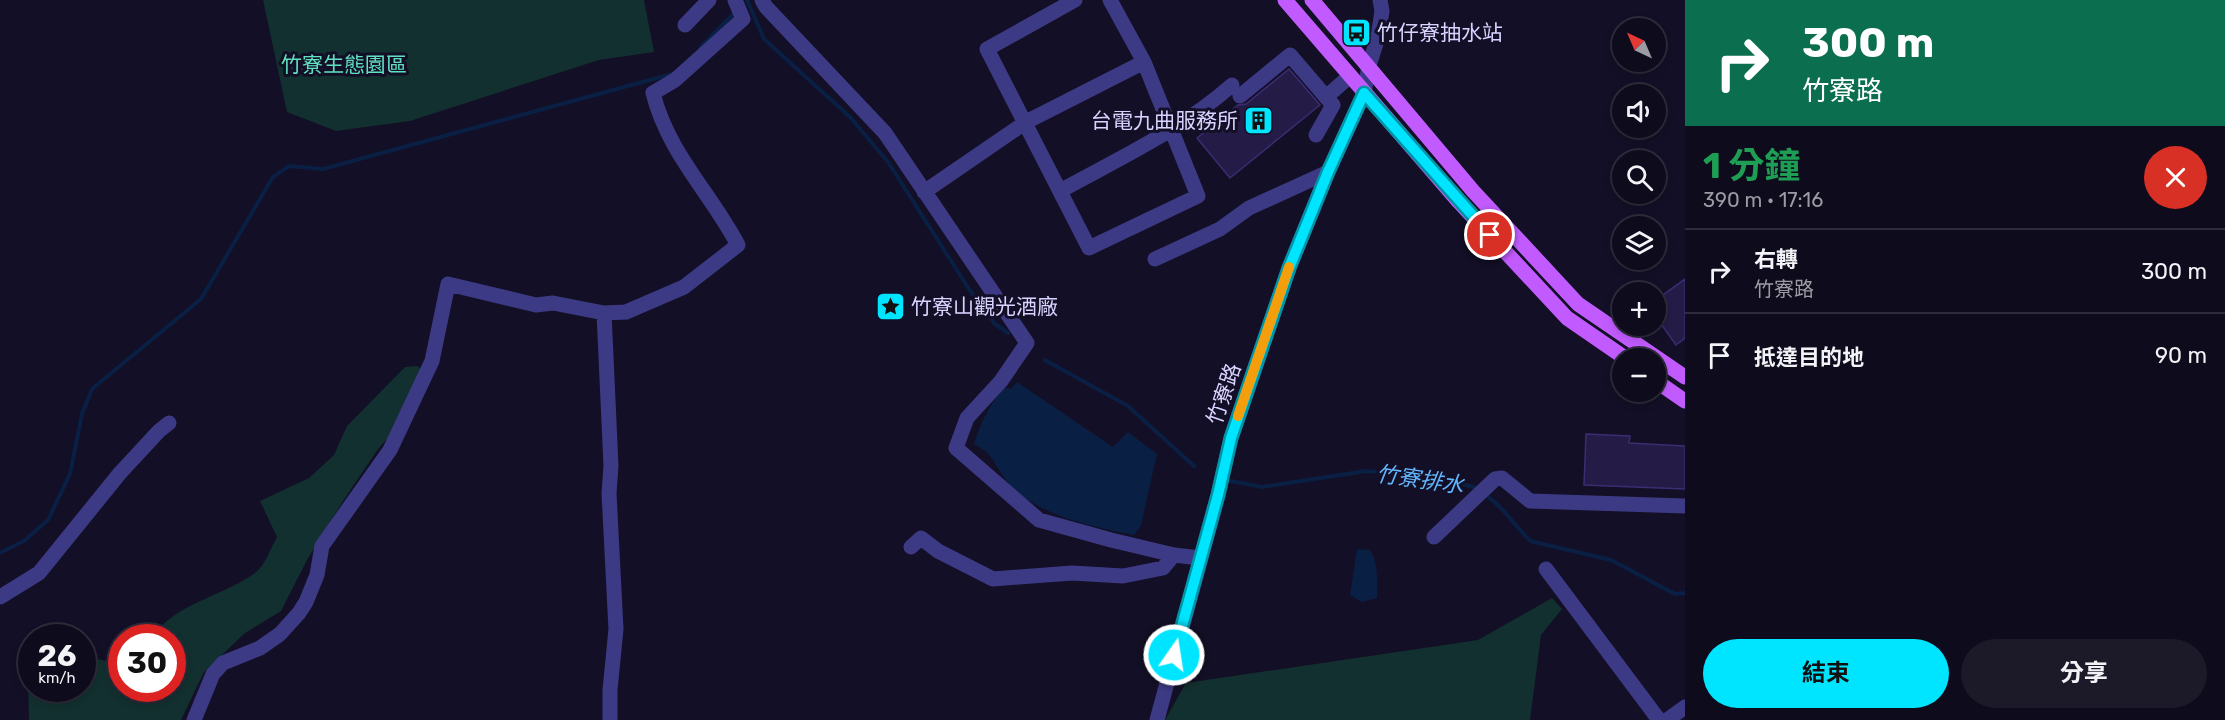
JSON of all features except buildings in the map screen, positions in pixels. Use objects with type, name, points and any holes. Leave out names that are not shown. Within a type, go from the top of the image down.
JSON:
[{"type":"main road","points":[[1286,0],[1459,202],[1567,318],[1612,350]]},
{"type":"main road","points":[[1312,0],[1473,191],[1578,304],[1685,377]]},
{"type":"main road","points":[[1666,388],[1685,401]]},
{"type":"street","points":[[690,0],[685,26],[709,0]]},
{"type":"street","points":[[194,720],[213,674],[223,663],[260,648],[280,634],[306,602],[316,575],[322,546],[390,450],[432,361],[448,284],[536,305],[553,303],[604,313],[626,312],[684,287],[738,245],[676,152],[652,93],[675,80],[743,20],[735,0]]},
{"type":"street","points":[[762,0],[766,7],[885,133],[1028,343],[1001,381],[968,418],[956,448],[1039,520],[1174,555],[1200,558]]},
{"type":"street","points":[[1076,0],[987,49],[1089,248],[1198,196],[1144,62],[1112,1]]},
{"type":"street","name":"竹寮路","points":[[1157,720],[1231,438],[1289,268],[1328,172],[1364,93],[1378,37],[1382,11],[1380,0]]},
{"type":"street","points":[[1060,191],[1236,91],[1290,55],[1333,105],[1316,135]]},
{"type":"street","points":[[924,192],[1026,122],[1144,62]]},
{"type":"street","points":[[1326,97],[1350,76]]},
{"type":"street","points":[[1155,259],[1220,229],[1249,208],[1328,172]]},
{"type":"street","points":[[604,313],[611,466],[609,493],[616,629],[610,690],[610,720]]},
{"type":"street","points":[[0,597],[39,573],[120,472],[159,430],[169,423]]},
{"type":"street","points":[[1434,537],[1495,479],[1502,478],[1530,501],[1685,506]]},
{"type":"street","points":[[911,547],[921,537],[938,550],[993,579],[1072,573],[1131,574],[1163,568],[1174,555]]},
{"type":"street","points":[[1546,569],[1659,720]]},
{"type":"street","points":[[1667,720],[1685,706]]},
{"type":"green space","name":"竹寮生態園區","points":[[263,0],[644,0],[654,52],[599,60],[410,121],[336,131],[287,112]]},
{"type":"green space","points":[[418,366],[425,376],[410,414],[378,449],[343,501],[307,560],[281,611],[245,633],[204,672],[181,720],[29,720],[29,702],[96,702],[96,659],[108,661],[108,702],[186,702],[186,624],[163,624],[187,608],[259,570],[277,537],[260,501],[309,478],[334,455],[347,426],[405,367]]},
{"type":"green space","points":[[1552,598],[1562,609],[1541,635],[1530,720],[1165,720],[1186,683],[1478,640]]},
{"type":"water","points":[[1017,382],[1113,447],[1128,432],[1157,454],[1141,525],[1134,535],[1072,520],[1029,501],[1012,487],[986,452],[974,444],[986,414],[1003,387],[1011,389]]},
{"type":"water","points":[[1357,549],[1370,550],[1377,573],[1377,598],[1362,602],[1350,595]]},
{"type":"waterway","points":[[747,0],[764,39],[850,117],[888,162],[969,289],[995,324],[1008,333]]},
{"type":"waterway","points":[[700,48],[736,11]]},
{"type":"waterway","points":[[0,553],[24,541],[48,520],[70,474],[82,414],[92,389],[201,299],[273,177],[289,166],[323,169],[672,74]]},
{"type":"waterway","points":[[1045,360],[1128,406],[1194,466]]},
{"type":"waterway","name":"竹寮排水","points":[[1231,481],[1262,487],[1366,471],[1445,478],[1479,489]]},
{"type":"waterway","name":"竹寮排水","points":[[1485,494],[1500,507],[1530,541],[1611,560],[1675,594],[1685,593]]},
{"type":"slow traffic","points":[[1238,416],[1289,267]]},
{"type":"place","name":"竹仔寮抽水站","points":[[1356,33]]},
{"type":"place","name":"台電九曲服務所","points":[[1259,121]]},
{"type":"place","name":"竹寮山觀光酒廠","points":[[890,307]]},
{"type":"route","points":[[1174,655],[1218,495],[1231,438],[1289,268],[1328,172],[1364,93],[1490,235]]}]
